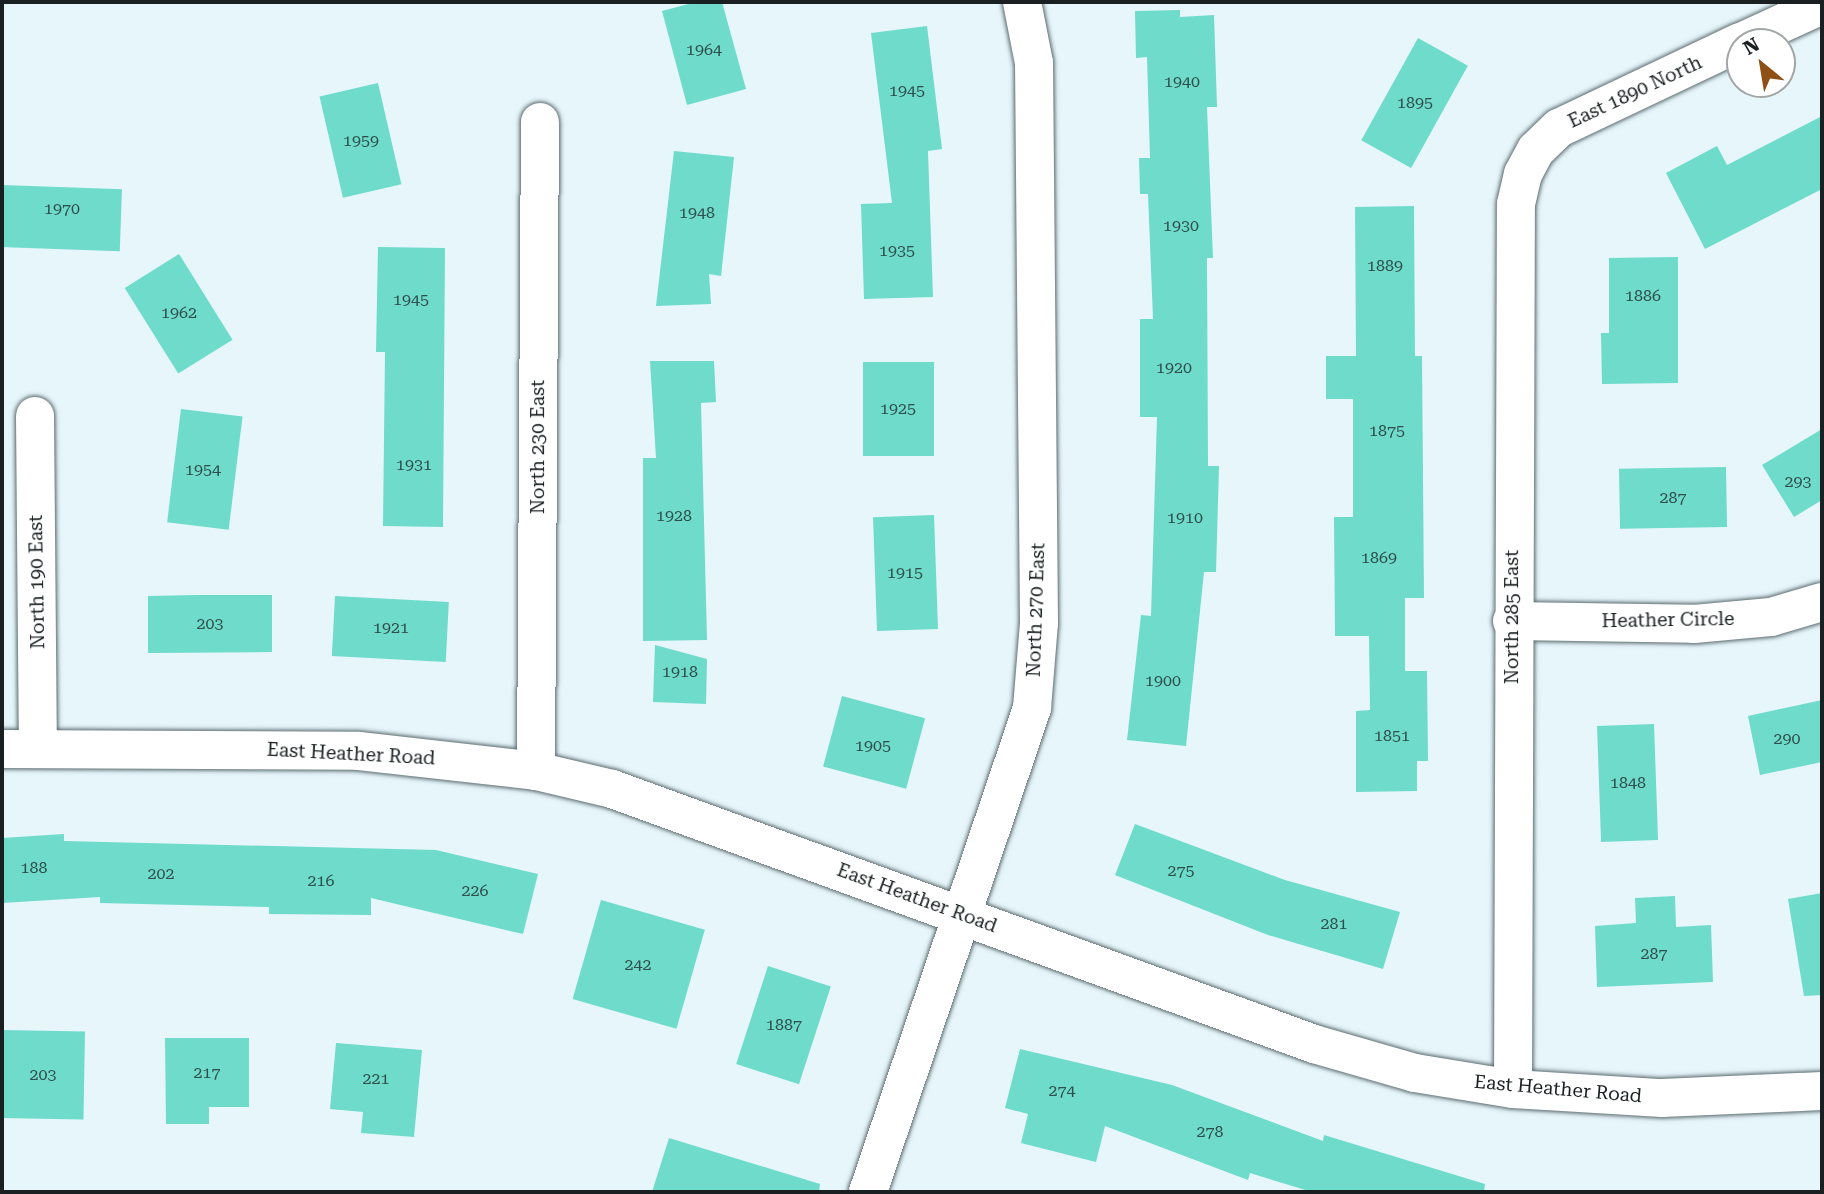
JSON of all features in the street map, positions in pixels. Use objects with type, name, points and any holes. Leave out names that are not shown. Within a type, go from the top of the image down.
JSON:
[{"type":"street","name":"North 270 East","points":[[868,1192],[964,916],[1032,708],[1039,623],[1034,64],[1022,2]]},
{"type":"street","name":"East 1890 North","points":[[1772,28],[1822,5]]},
{"type":"street","name":"East 1890 North","points":[[1536,150],[1559,128],[1726,49]]},
{"type":"street","name":"North 230 East","points":[[536,771],[540,122]]},
{"type":"street","name":"North 285 East","points":[[1513,1089],[1513,243],[1523,174],[1536,150]]},
{"type":"street","name":"North 190 East","points":[[20,749],[35,416]]},
{"type":"street","name":"Heather Circle","points":[[1512,621],[1694,624],[1771,617],[1822,602]]},
{"type":"street","name":"East Heather Road","points":[[20,749],[359,751],[536,771],[611,789],[1314,1045],[1415,1073],[1513,1089],[1662,1098],[1822,1091]]},
{"type":"building","points":[[696,2],[722,2],[746,89],[687,105],[662,11]]},
{"type":"building","points":[[1180,10],[1180,17],[1214,15],[1217,107],[1207,107],[1213,258],[1207,258],[1208,466],[1219,466],[1216,572],[1204,572],[1186,746],[1127,740],[1141,615],[1151,616],[1157,417],[1140,417],[1140,319],[1153,319],[1148,194],[1140,194],[1139,158],[1150,158],[1147,57],[1136,58],[1135,11]]},
{"type":"building","points":[[927,26],[942,149],[928,151],[933,297],[864,299],[861,204],[892,203],[871,33]]},
{"type":"building","points":[[1418,38],[1468,66],[1411,168],[1361,140]]},
{"type":"building","points":[[378,83],[401,184],[343,198],[320,96]]},
{"type":"building","points":[[1822,116],[1822,189],[1705,249],[1666,173],[1717,146],[1727,165]]},
{"type":"building","points":[[674,151],[734,157],[721,276],[709,274],[711,304],[656,306]]},
{"type":"building","points":[[2,185],[122,189],[120,251],[2,247]]},
{"type":"building","points":[[1414,206],[1415,356],[1422,356],[1424,598],[1405,598],[1405,671],[1427,671],[1428,761],[1417,761],[1417,791],[1356,792],[1356,711],[1370,710],[1369,636],[1335,636],[1334,517],[1353,517],[1353,399],[1326,399],[1326,356],[1356,356],[1355,207]]},
{"type":"building","points":[[378,247],[445,248],[443,527],[383,526],[385,352],[376,352]]},
{"type":"building","points":[[179,254],[233,340],[178,374],[125,288]]},
{"type":"building","points":[[1678,257],[1678,383],[1602,384],[1601,333],[1609,333],[1609,258]]},
{"type":"building","points":[[650,361],[714,361],[716,402],[701,403],[707,640],[643,641],[643,458],[656,458]]},
{"type":"building","points":[[863,362],[934,362],[934,456],[863,456]]},
{"type":"building","points":[[181,409],[243,417],[229,530],[167,522]]},
{"type":"building","points":[[1822,429],[1822,500],[1794,517],[1762,465]]},
{"type":"building","points":[[1726,467],[1727,527],[1620,529],[1619,469]]},
{"type":"building","points":[[934,515],[938,629],[877,631],[873,517]]},
{"type":"building","points":[[272,595],[272,652],[148,653],[148,596]]},
{"type":"building","points":[[335,596],[449,602],[446,662],[332,656]]},
{"type":"building","points":[[655,645],[707,659],[706,704],[653,702]]},
{"type":"building","points":[[842,696],[925,718],[906,789],[823,767]]},
{"type":"building","points":[[1822,700],[1822,762],[1760,775],[1748,716]]},
{"type":"building","points":[[1654,724],[1658,840],[1601,842],[1597,726]]},
{"type":"building","points":[[1135,824],[1285,880],[1400,912],[1383,969],[1268,935],[1115,875]]},
{"type":"building","points":[[64,834],[64,841],[436,850],[538,874],[523,934],[371,898],[371,915],[269,914],[269,907],[100,903],[100,897],[2,903],[2,838]]},
{"type":"building","points":[[1822,893],[1822,995],[1804,996],[1788,899]]},
{"type":"building","points":[[1675,896],[1676,927],[1711,925],[1713,982],[1597,987],[1595,926],[1636,923],[1635,898]]},
{"type":"building","points":[[601,900],[705,930],[676,1029],[573,999]]},
{"type":"building","points":[[768,966],[831,986],[799,1084],[736,1064]]},
{"type":"building","points":[[2,1030],[85,1031],[83,1119],[2,1118]]},
{"type":"building","points":[[165,1038],[249,1038],[249,1107],[209,1107],[209,1124],[166,1124]]},
{"type":"building","points":[[336,1043],[422,1050],[414,1137],[361,1133],[363,1112],[330,1109]]},
{"type":"building","points":[[1020,1049],[1172,1085],[1323,1141],[1324,1135],[1485,1184],[1484,1192],[1312,1192],[1250,1173],[1248,1180],[1105,1126],[1096,1162],[1021,1143],[1028,1114],[1005,1108]]},
{"type":"building","points":[[669,1138],[820,1184],[819,1192],[652,1192]]}]
